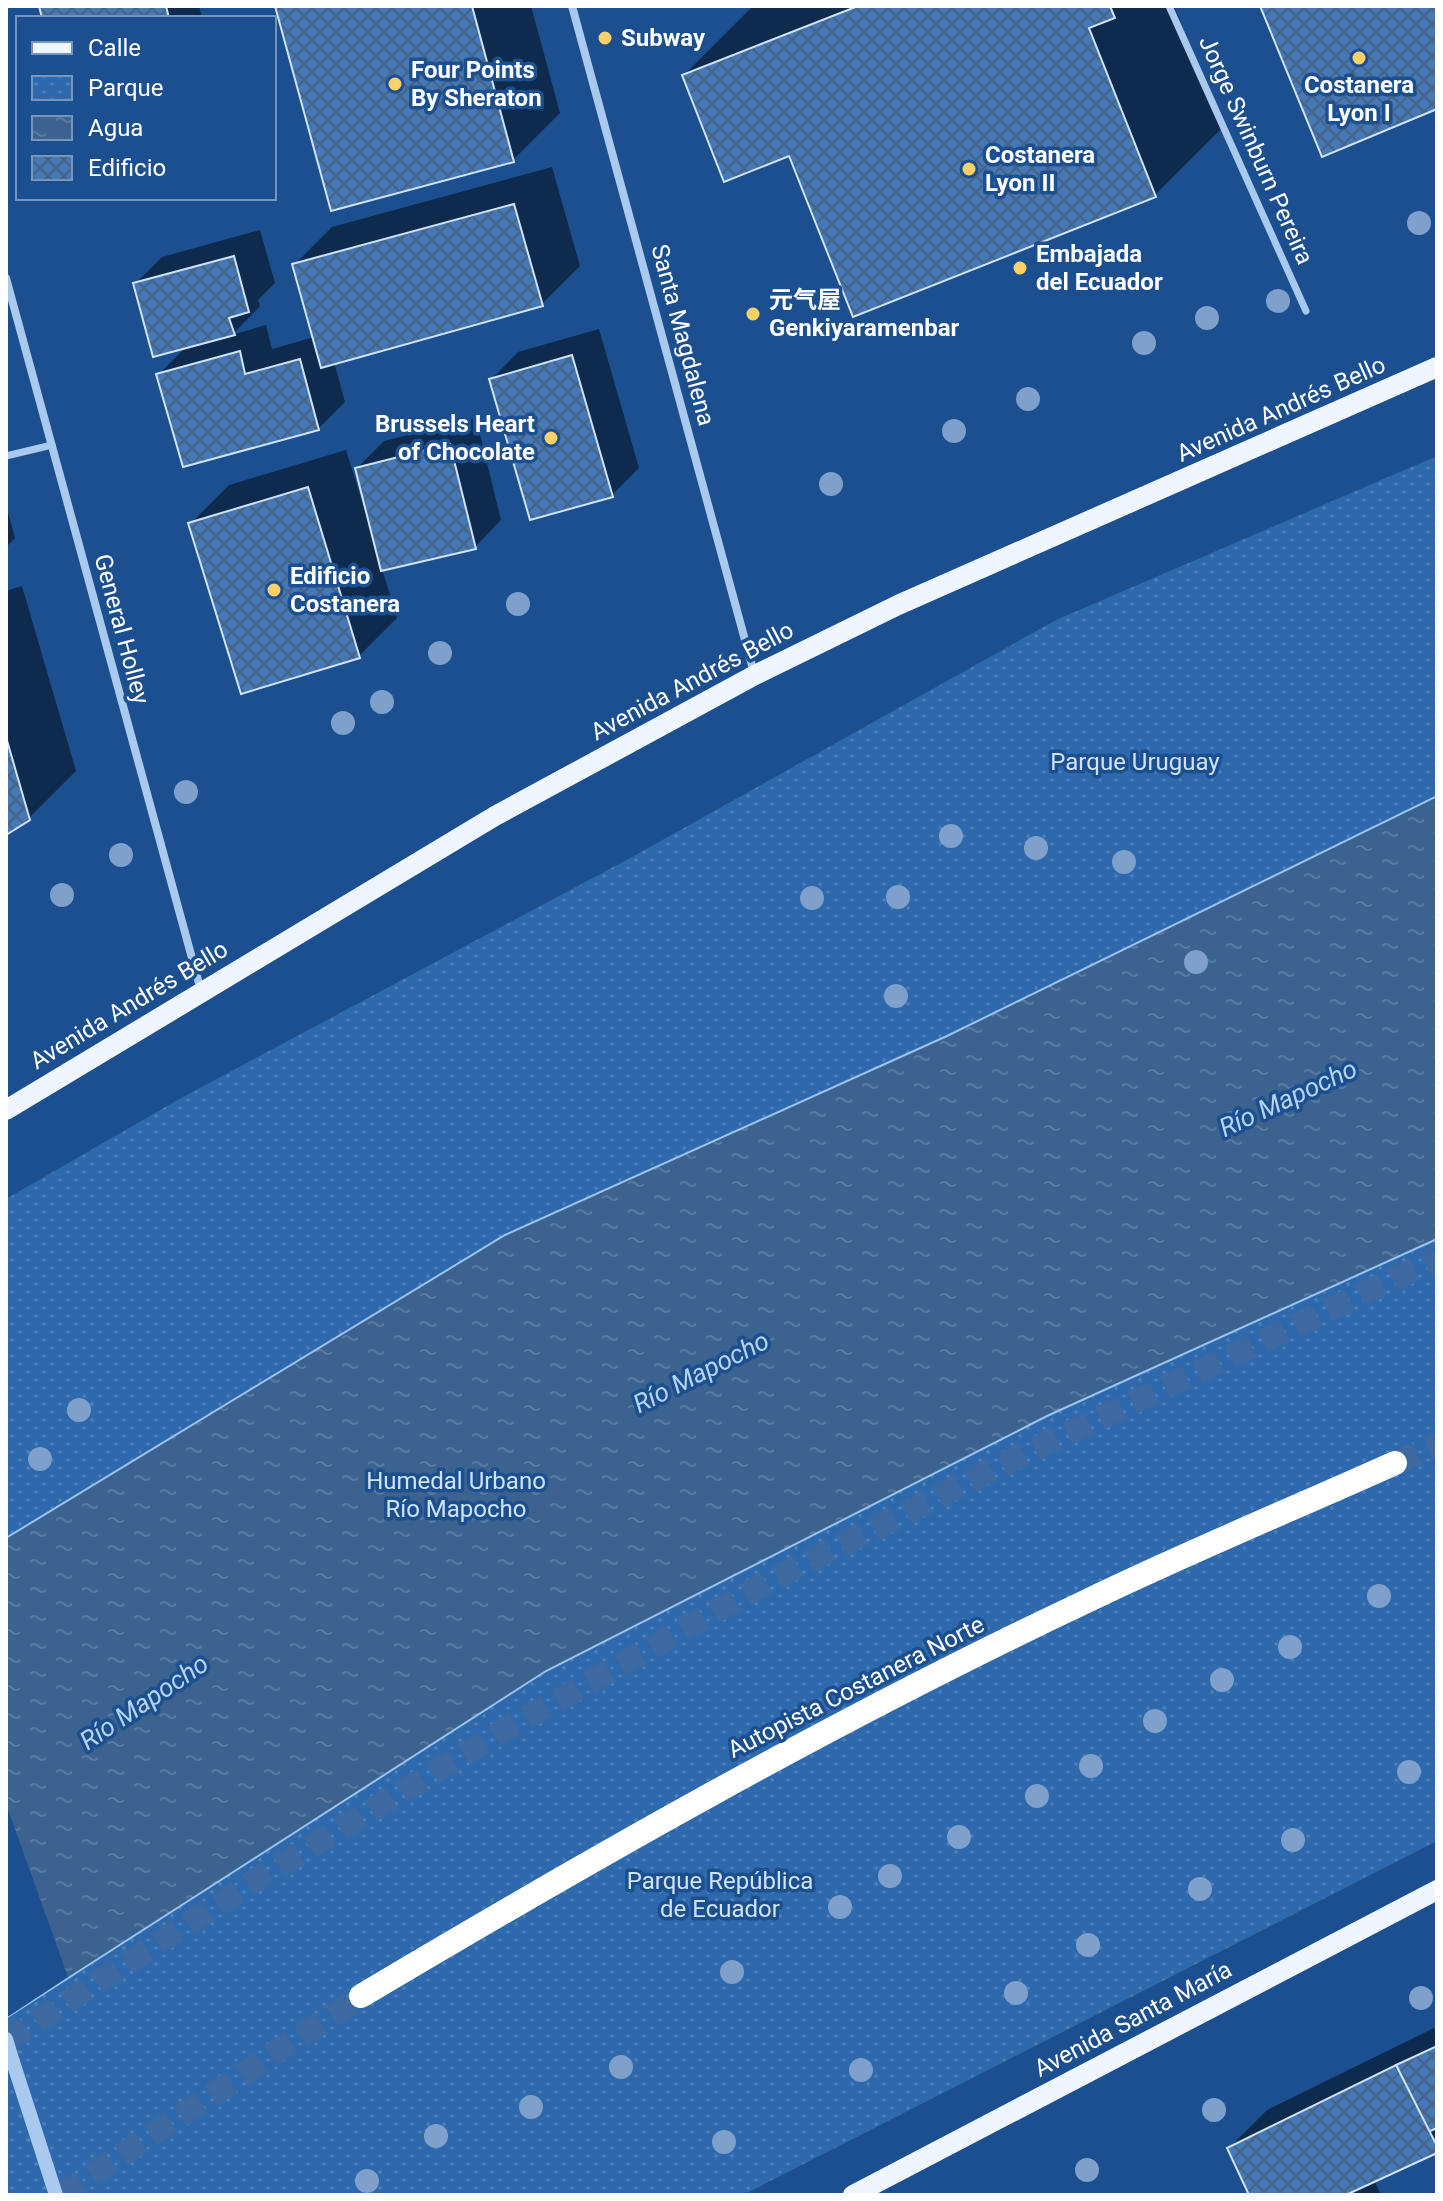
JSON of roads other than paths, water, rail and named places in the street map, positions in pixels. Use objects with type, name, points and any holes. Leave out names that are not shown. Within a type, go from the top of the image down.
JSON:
[{"type":"highway","name":"Autopista Costanera Norte","points":[[361,1996],[563,1876],[725,1785],[876,1707],[1087,1600],[1395,1463]]},
{"type":"main road","name":"Avenida Andrés Bello","points":[[6,1110],[495,816],[755,675],[898,605],[1437,367]]},
{"type":"main road","name":"Avenida Santa María","points":[[853,2195],[1437,1890]]},
{"type":"street","name":"Santa Magdalena","points":[[572,6],[755,675]]},
{"type":"street","name":"Jorge Swinburn Pereira","points":[[1169,6],[1306,311]]},
{"type":"street","name":"General Holley","points":[[6,278],[201,991]]},
{"type":"street","points":[[6,456],[52,445]]},
{"type":"street","points":[[6,2039],[56,2195]]},
{"type":"water","name":"Humedal Urbano Río Mapocho","points":[[1437,796],[1437,1239],[1047,1416],[546,1671],[6,2018],[6,1538],[505,1235],[947,1036]]},
{"type":"tunnel","points":[[6,2041],[259,1878],[508,1728],[773,1579],[1026,1453],[1437,1259]]},
{"type":"tunnel","points":[[1395,1463],[1437,1444]]},
{"type":"tunnel","points":[[61,2195],[361,1996]]},
{"type":"place","name":"Subway","points":[[605,38]]},
{"type":"place","name":"Costanera Lyon I","points":[[1359,58]]},
{"type":"place","name":"Four Points By Sheraton","points":[[395,84]]},
{"type":"place","name":"Costanera Lyon II","points":[[969,169]]},
{"type":"place","name":"Embajada del Ecuador","points":[[1020,268]]},
{"type":"place","name":"元气屋 Genkiyaramenbar","points":[[753,314]]},
{"type":"place","name":"Brussels Heart of Chocolate","points":[[551,438]]},
{"type":"place","name":"Edificio Costanera","points":[[274,590]]},
{"type":"park label","name":"Parque Uruguay","points":[[1135,762]]},
{"type":"park label","name":"Parque República de Ecuador","points":[[720,1895]]},
{"type":"water label","name":"Río Mapocho","points":[[1288,1098]]},
{"type":"water label","name":"Río Mapocho","points":[[701,1372]]},
{"type":"water label","name":"Río Mapocho","points":[[144,1702]]}]
